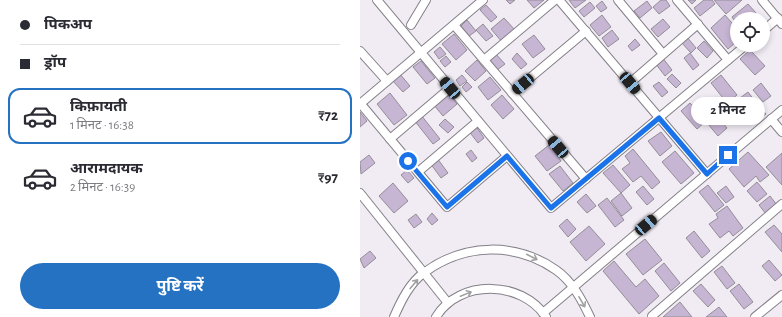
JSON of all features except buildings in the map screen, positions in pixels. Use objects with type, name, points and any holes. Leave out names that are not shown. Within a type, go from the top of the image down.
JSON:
[{"type":"street","points":[[377,0],[551,208],[738,52]]},
{"type":"street","points":[[411,25],[426,0]]},
{"type":"street","points":[[484,0],[360,103],[447,207],[507,156]]},
{"type":"street","points":[[484,60],[555,0]]},
{"type":"street","points":[[560,0],[707,174]]},
{"type":"street","points":[[618,0],[663,54]]},
{"type":"street","points":[[678,0],[728,60]]},
{"type":"street","points":[[762,0],[780,21],[770,26]]},
{"type":"street","points":[[630,83],[698,24]]},
{"type":"street","points":[[454,25],[586,179]]},
{"type":"street","points":[[512,93],[586,31]]},
{"type":"street","points":[[360,51],[387,81]]},
{"type":"street","points":[[390,139],[450,88]]},
{"type":"street","points":[[436,317],[448,303],[465,293],[485,288],[501,289],[516,293],[532,302],[544,315],[573,287],[782,110]]},
{"type":"street","points":[[771,119],[782,132]]},
{"type":"street","points":[[418,172],[478,121]]},
{"type":"street","points":[[360,193],[448,303]]},
{"type":"street","points":[[653,317],[652,316],[782,204]]},
{"type":"street","points":[[394,317],[402,298],[424,273],[452,256],[488,248],[524,253],[557,270],[573,287],[590,317]]},
{"type":"street","points":[[755,317],[782,295]]},
{"type":"route","points":[[408,161],[447,207],[507,156],[551,208],[659,118],[707,174],[728,155]]}]
